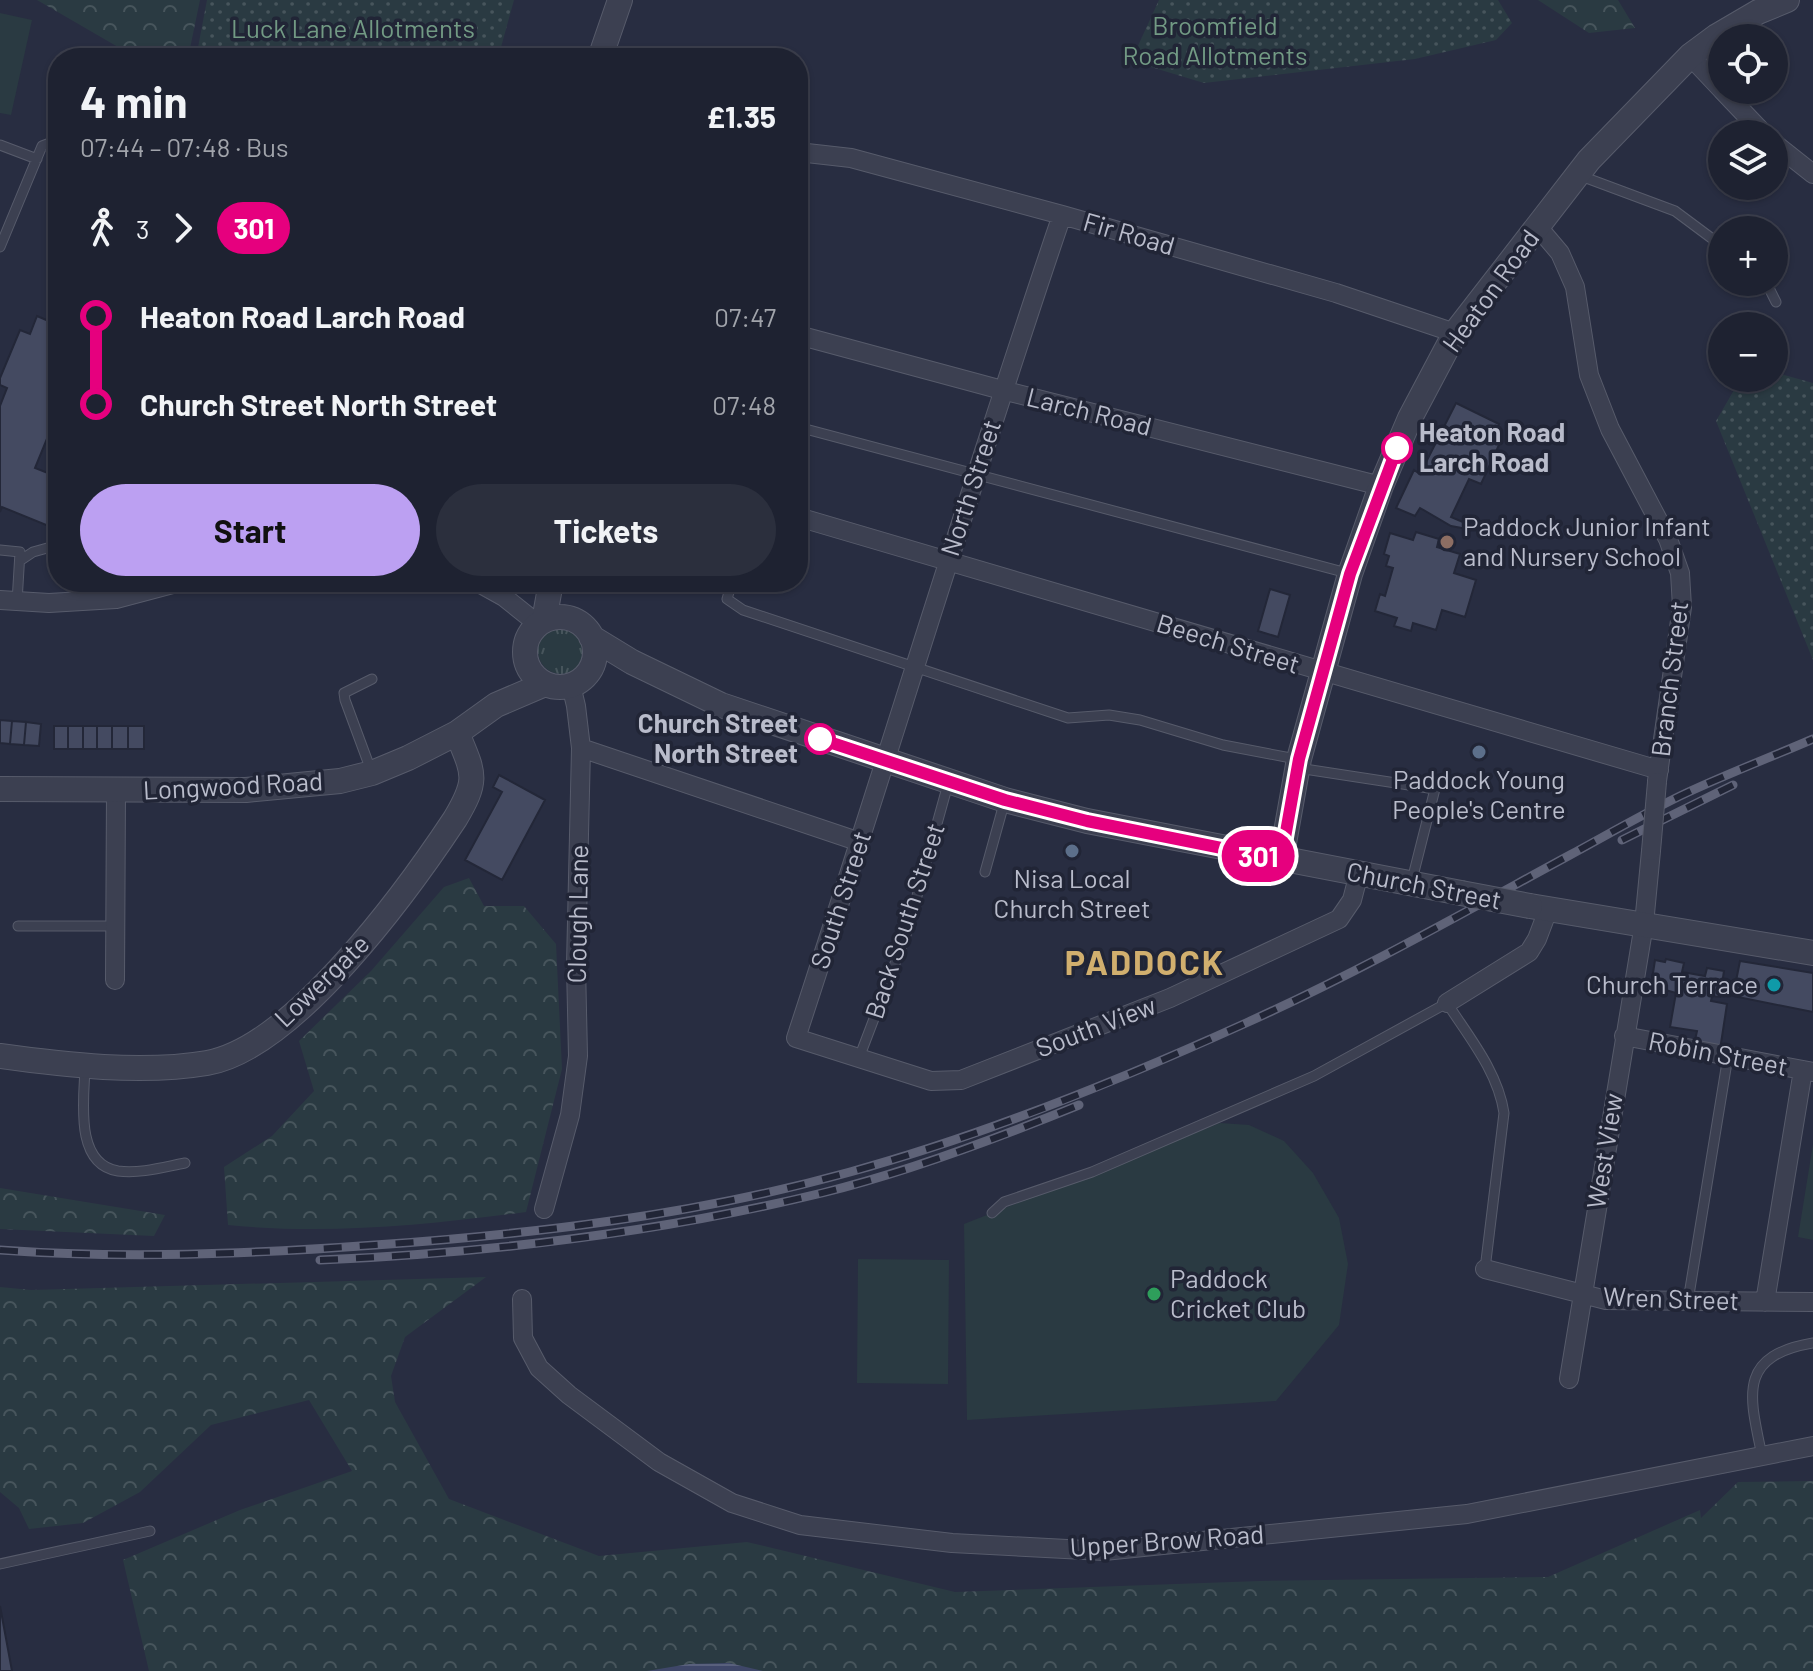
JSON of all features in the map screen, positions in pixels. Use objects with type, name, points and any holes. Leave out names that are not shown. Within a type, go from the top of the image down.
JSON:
[{"type":"street","points":[[603,48],[620,0]]},
{"type":"street","name":"Heaton Road","points":[[1281,860],[1299,764],[1350,574],[1381,486],[1410,418],[1455,333],[1578,175],[1690,56],[1758,12],[1787,0]]},
{"type":"street","points":[[1690,56],[1708,75]]},
{"type":"street","points":[[1735,104],[1751,120]]},
{"type":"street","name":"Fir Road","points":[[808,153],[851,158],[1062,215],[1336,293],[1455,333]]},
{"type":"street","points":[[1788,154],[1813,174]]},
{"type":"street","name":"North Street","points":[[886,763],[1002,390],[1062,215]]},
{"type":"street","name":"Branch Street","points":[[1538,227],[1560,253],[1575,287],[1589,375],[1610,429],[1668,539],[1680,573],[1682,607],[1658,776],[1644,924]]},
{"type":"street","name":"Larch Road","points":[[808,338],[1381,486]]},
{"type":"street","name":"Beech Street","points":[[808,520],[1323,672],[1658,776]]},
{"type":"street","points":[[9,601],[49,603],[116,599],[142,592]]},
{"type":"street","points":[[495,592],[542,623]]},
{"type":"street","points":[[542,623],[549,592]]},
{"type":"street","points":[[569,592],[596,651],[580,678]]},
{"type":"street","points":[[583,628],[554,618],[533,630],[526,646],[528,665],[534,676],[553,687],[632,662]]},
{"type":"street","name":"Church Street","points":[[583,628],[632,662],[721,705],[886,763],[1005,800],[1087,821],[1281,860],[1539,908],[1813,953]]},
{"type":"street","name":"Longwood Road","points":[[496,705],[528,665]]},
{"type":"street","name":"Clough Lane","points":[[544,1209],[570,1145],[578,1056],[576,965],[580,678]]},
{"type":"street","name":"Longwood Road","points":[[0,789],[116,791],[300,787],[340,781],[372,773],[457,733],[496,705],[545,684]]},
{"type":"street","name":"Lowergate","points":[[0,1056],[85,1065],[165,1066],[210,1063],[247,1048],[305,1005],[370,936],[438,845],[466,801],[474,773],[457,733]]},
{"type":"street","points":[[581,748],[860,842]]},
{"type":"street","name":"South Street","points":[[796,1038],[886,763]]},
{"type":"street","points":[[115,980],[116,791]]},
{"type":"street","name":"South View","points":[[796,1038],[931,1081],[961,1080],[1170,998],[1339,919],[1352,900],[1359,873]]},
{"type":"street","points":[[1447,1003],[1529,952],[1539,908]]},
{"type":"street","name":"West View","points":[[1569,1379],[1644,924]]},
{"type":"street","name":"Robin Street","points":[[1624,1036],[1808,1071]]},
{"type":"street","points":[[1765,1302],[1808,1071]]},
{"type":"street","name":"Wren Street","points":[[1485,1269],[1606,1300],[1813,1302]]},
{"type":"street","name":"Upper Brow Road","points":[[522,1299],[523,1338],[539,1368],[569,1395],[671,1469],[732,1503],[800,1525],[952,1543],[1104,1551],[1467,1514],[1813,1446]]},
{"type":"lane","points":[[0,247],[42,146],[48,144]]},
{"type":"lane","points":[[0,145],[37,159]]},
{"type":"lane","points":[[1578,175],[1675,211],[1708,236]]},
{"type":"lane","points":[[1773,296],[1776,302]]},
{"type":"lane","points":[[808,430],[1350,574]]},
{"type":"lane","points":[[21,560],[48,548]]},
{"type":"lane","points":[[0,550],[20,552],[21,560],[9,601]]},
{"type":"lane","points":[[729,592],[727,599],[743,610],[1068,718],[1109,715],[1140,720],[1299,764],[1435,789],[1411,883]]},
{"type":"lane","points":[[372,679],[344,693],[372,773]]},
{"type":"lane","name":"Back South Street","points":[[859,1058],[907,932],[949,782]]},
{"type":"lane","points":[[985,872],[1005,800]]},
{"type":"lane","points":[[18,926],[114,926]]},
{"type":"lane","points":[[992,1213],[1004,1202],[1092,1172],[1314,1076],[1447,1003],[1492,1074],[1501,1095],[1504,1113],[1485,1269]]},
{"type":"lane","points":[[1688,1301],[1728,1056]]},
{"type":"lane","points":[[85,1065],[85,1132],[92,1153],[105,1166],[134,1171],[185,1163]]},
{"type":"lane","points":[[1762,1456],[1751,1400],[1752,1385],[1773,1355],[1813,1343]]},
{"type":"lane","points":[[0,1564],[150,1531]]},
{"type":"green space","points":[[37,0],[200,0],[190,48],[120,48]]},
{"type":"green space","name":"Luck Lane Allotments","points":[[207,0],[514,0],[501,48],[198,48]]},
{"type":"green space","name":"Broomfield Road Allotments","points":[[1159,0],[1498,0],[1512,23],[1496,40],[1415,59],[1204,83],[1131,61]]},
{"type":"green space","points":[[1538,0],[1618,0],[1635,28],[1589,33]]},
{"type":"green space","points":[[0,13],[32,20],[11,115],[0,113]]},
{"type":"green space","points":[[1788,376],[1813,383],[1813,660],[1716,421],[1733,392],[1788,392]]},
{"type":"green space","points":[[561,628],[577,635],[584,651],[577,667],[561,674],[545,667],[538,651],[545,635]]},
{"type":"green space","points":[[469,878],[484,906],[524,906],[556,944],[562,1069],[526,1212],[340,1229],[228,1225],[224,1167],[272,1136],[314,1091],[299,1041],[371,971],[444,887]]},
{"type":"green space","name":"Paddock Cricket Club","points":[[1220,1123],[1249,1125],[1284,1141],[1313,1173],[1339,1218],[1348,1264],[1339,1325],[1276,1401],[967,1420],[964,1224]]},
{"type":"green space","points":[[1813,1144],[1813,1240],[1798,1237]]},
{"type":"green space","points":[[0,1188],[165,1215],[154,1236],[0,1229]]},
{"type":"green space","points":[[858,1259],[949,1260],[948,1384],[857,1383]]},
{"type":"green space","points":[[486,1277],[405,1337],[391,1376],[395,1402],[449,1499],[599,1556],[747,1542],[955,1592],[1260,1581],[1548,1577],[1700,1510],[1701,1518],[1738,1482],[1813,1481],[1813,1671],[149,1671],[123,1560],[240,1510],[352,1471],[309,1400],[211,1425],[140,1492],[83,1523],[29,1529],[19,1508],[0,1492],[0,1287],[31,1290]]},
{"type":"water","points":[[729,1663],[763,1671],[647,1671],[689,1664]]},
{"type":"building","points":[[37,316],[48,321],[48,436],[35,468],[48,473],[48,526],[2,507],[0,512],[0,406],[7,388],[0,385],[0,378],[20,330],[30,334]]},
{"type":"building","points":[[1456,403],[1499,424],[1490,440],[1499,445],[1481,484],[1469,479],[1451,517],[1465,523],[1489,520],[1491,527],[1478,531],[1451,526],[1420,508],[1415,516],[1396,508],[1414,470],[1420,474]]},
{"type":"building","points":[[1416,532],[1439,539],[1437,547],[1460,554],[1454,573],[1476,580],[1465,617],[1442,610],[1436,630],[1413,623],[1411,631],[1394,626],[1397,618],[1375,611],[1380,594],[1385,596],[1393,568],[1386,566],[1389,556],[1384,554],[1390,533],[1413,540]]},
{"type":"building","points":[[1270,589],[1290,595],[1278,637],[1258,631]]},
{"type":"building","points":[[0,720],[12,721],[10,744],[0,743]]},
{"type":"building","points":[[12,721],[26,722],[24,745],[10,744]]},
{"type":"building","points":[[26,722],[41,724],[39,746],[24,745]]},
{"type":"building","points":[[54,726],[68,726],[68,749],[54,749]]},
{"type":"building","points":[[68,726],[83,726],[83,749],[68,749]]},
{"type":"building","points":[[83,726],[97,726],[97,749],[83,749]]},
{"type":"building","points":[[97,726],[112,726],[112,749],[97,749]]},
{"type":"building","points":[[112,726],[128,726],[128,749],[112,749]]},
{"type":"building","points":[[128,726],[144,726],[144,749],[128,749]]},
{"type":"building","points":[[499,775],[545,800],[502,880],[465,860],[502,792],[493,787]]},
{"type":"building","points":[[1666,959],[1684,963],[1682,972],[1705,976],[1707,968],[1724,971],[1720,997],[1712,996],[1711,1001],[1727,1004],[1720,1050],[1694,1045],[1697,1031],[1670,1027],[1676,993],[1651,986],[1655,960],[1665,962]]},
{"type":"building","name":"Church Terrace","points":[[1740,961],[1813,973],[1813,1012],[1733,996]]},
{"type":"building","points":[[0,1606],[12,1671],[0,1671]]},
{"type":"railway","points":[[0,1250],[141,1255],[234,1253],[495,1235],[674,1211],[850,1172],[951,1141],[1051,1105],[1246,1023],[1410,942],[1666,803],[1813,739]]},
{"type":"railway","points":[[1622,840],[1733,785]]},
{"type":"railway","points":[[320,1260],[447,1252],[572,1239],[760,1207],[854,1185],[920,1165],[1079,1105]]},
{"type":"bus line","name":"301","points":[[820,739],[1005,800],[1087,821],[1281,860],[1299,759],[1350,574],[1397,448]]},
{"type":"place","name":"Heaton Road Larch Road","points":[[1397,448]]},
{"type":"place","name":"Paddock Junior Infant and Nursery School","points":[[1447,542]]},
{"type":"place","name":"Church Street North Street","points":[[820,739]]},
{"type":"place","name":"Paddock Young People's Centre","points":[[1479,752]]},
{"type":"place","name":"Nisa Local Church Street","points":[[1072,851]]},
{"type":"place","name":"Church Terrace","points":[[1774,985]]},
{"type":"place","name":"Paddock Cricket Club","points":[[1154,1294]]},
{"type":"district","name":"PADDOCK","points":[[1145,963]]}]
